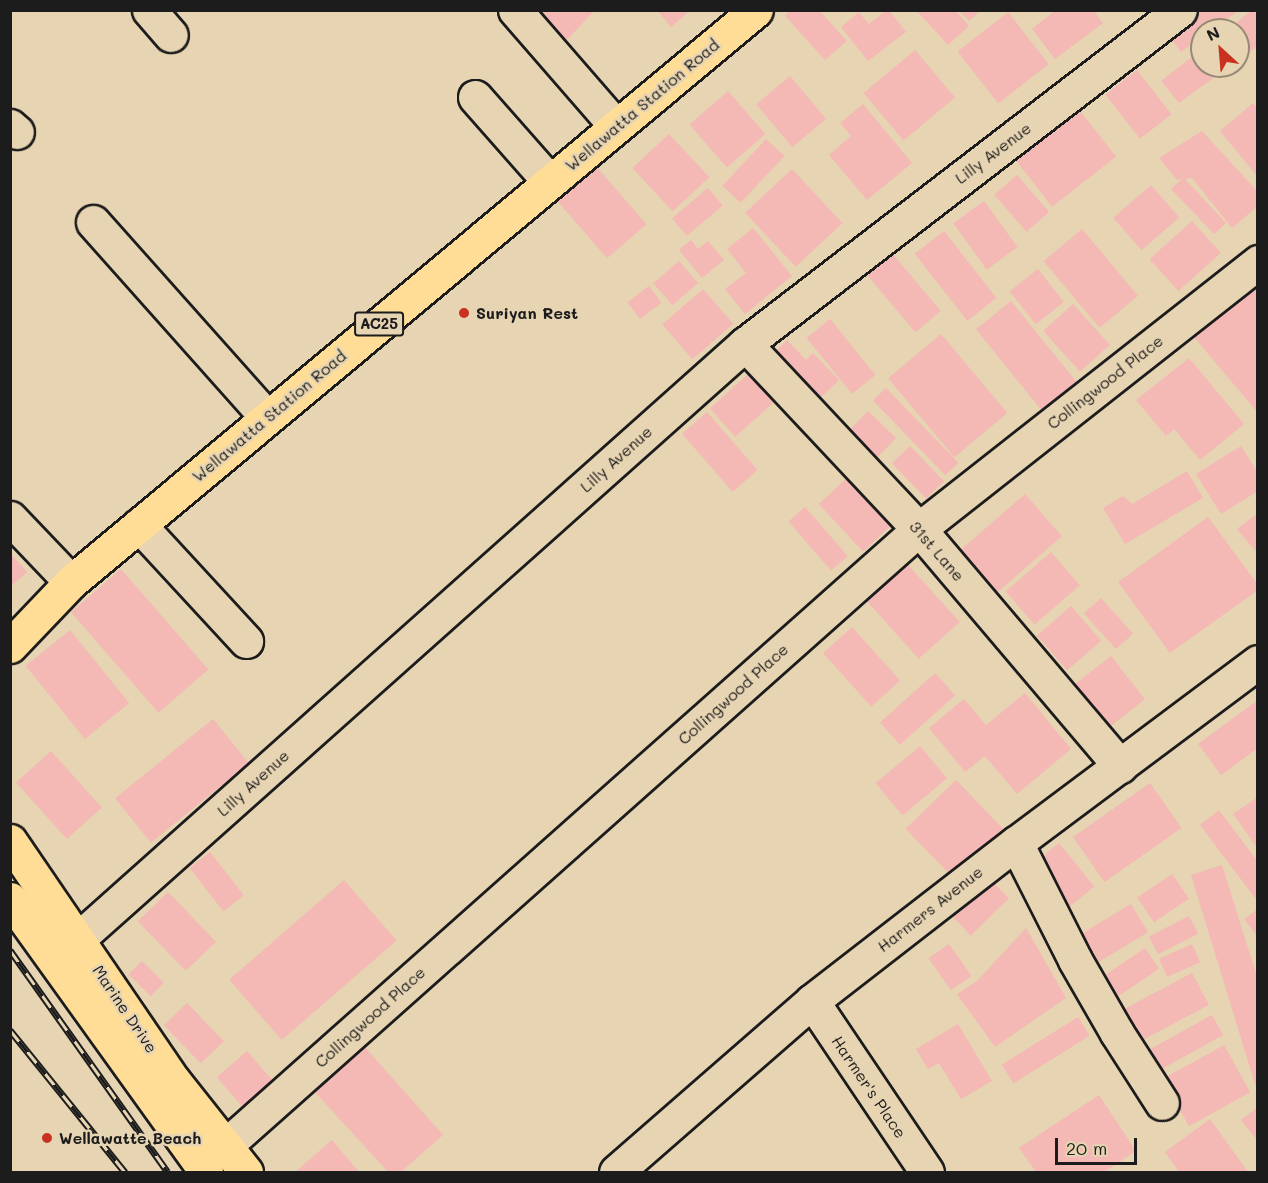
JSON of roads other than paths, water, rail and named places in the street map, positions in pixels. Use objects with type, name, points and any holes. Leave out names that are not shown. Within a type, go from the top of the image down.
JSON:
[{"type":"main road","name":"Wellawatta Station Road","points":[[10,646],[71,582],[756,10]]},
{"type":"main road","name":"Marine Drive","points":[[10,841],[174,1081],[246,1173]]},
{"type":"main road","name":"Marine Drive","points":[[10,899],[206,1173]]},
{"type":"street","points":[[149,10],[171,35]]},
{"type":"street","points":[[515,10],[616,126]]},
{"type":"street","name":"Lilly Avenue","points":[[78,939],[745,344],[1180,10]]},
{"type":"street","points":[[475,97],[549,181]]},
{"type":"street","points":[[93,222],[267,417]]},
{"type":"street","name":"Collingwood Place","points":[[225,1146],[919,529],[1257,262]]},
{"type":"street","name":"31st Lane","points":[[745,344],[919,529],[1120,766]]},
{"type":"street","points":[[10,518],[71,582]]},
{"type":"street","points":[[139,525],[246,641]]},
{"type":"street","name":"Harmers Avenue","points":[[625,1169],[812,1001],[1016,843],[1257,662]]},
{"type":"street","points":[[1016,843],[1075,960],[1117,1033],[1162,1103]]},
{"type":"street","name":"Harmer's Place","points":[[812,1001],[927,1173]]},
{"type":"railway","points":[[10,950],[168,1172]]},
{"type":"railway","points":[[10,1030],[125,1172]]},
{"type":"place","name":"Suriyan Rest","points":[[464,313]]},
{"type":"place","name":"Wellawatte Beach","points":[[47,1138]]}]
